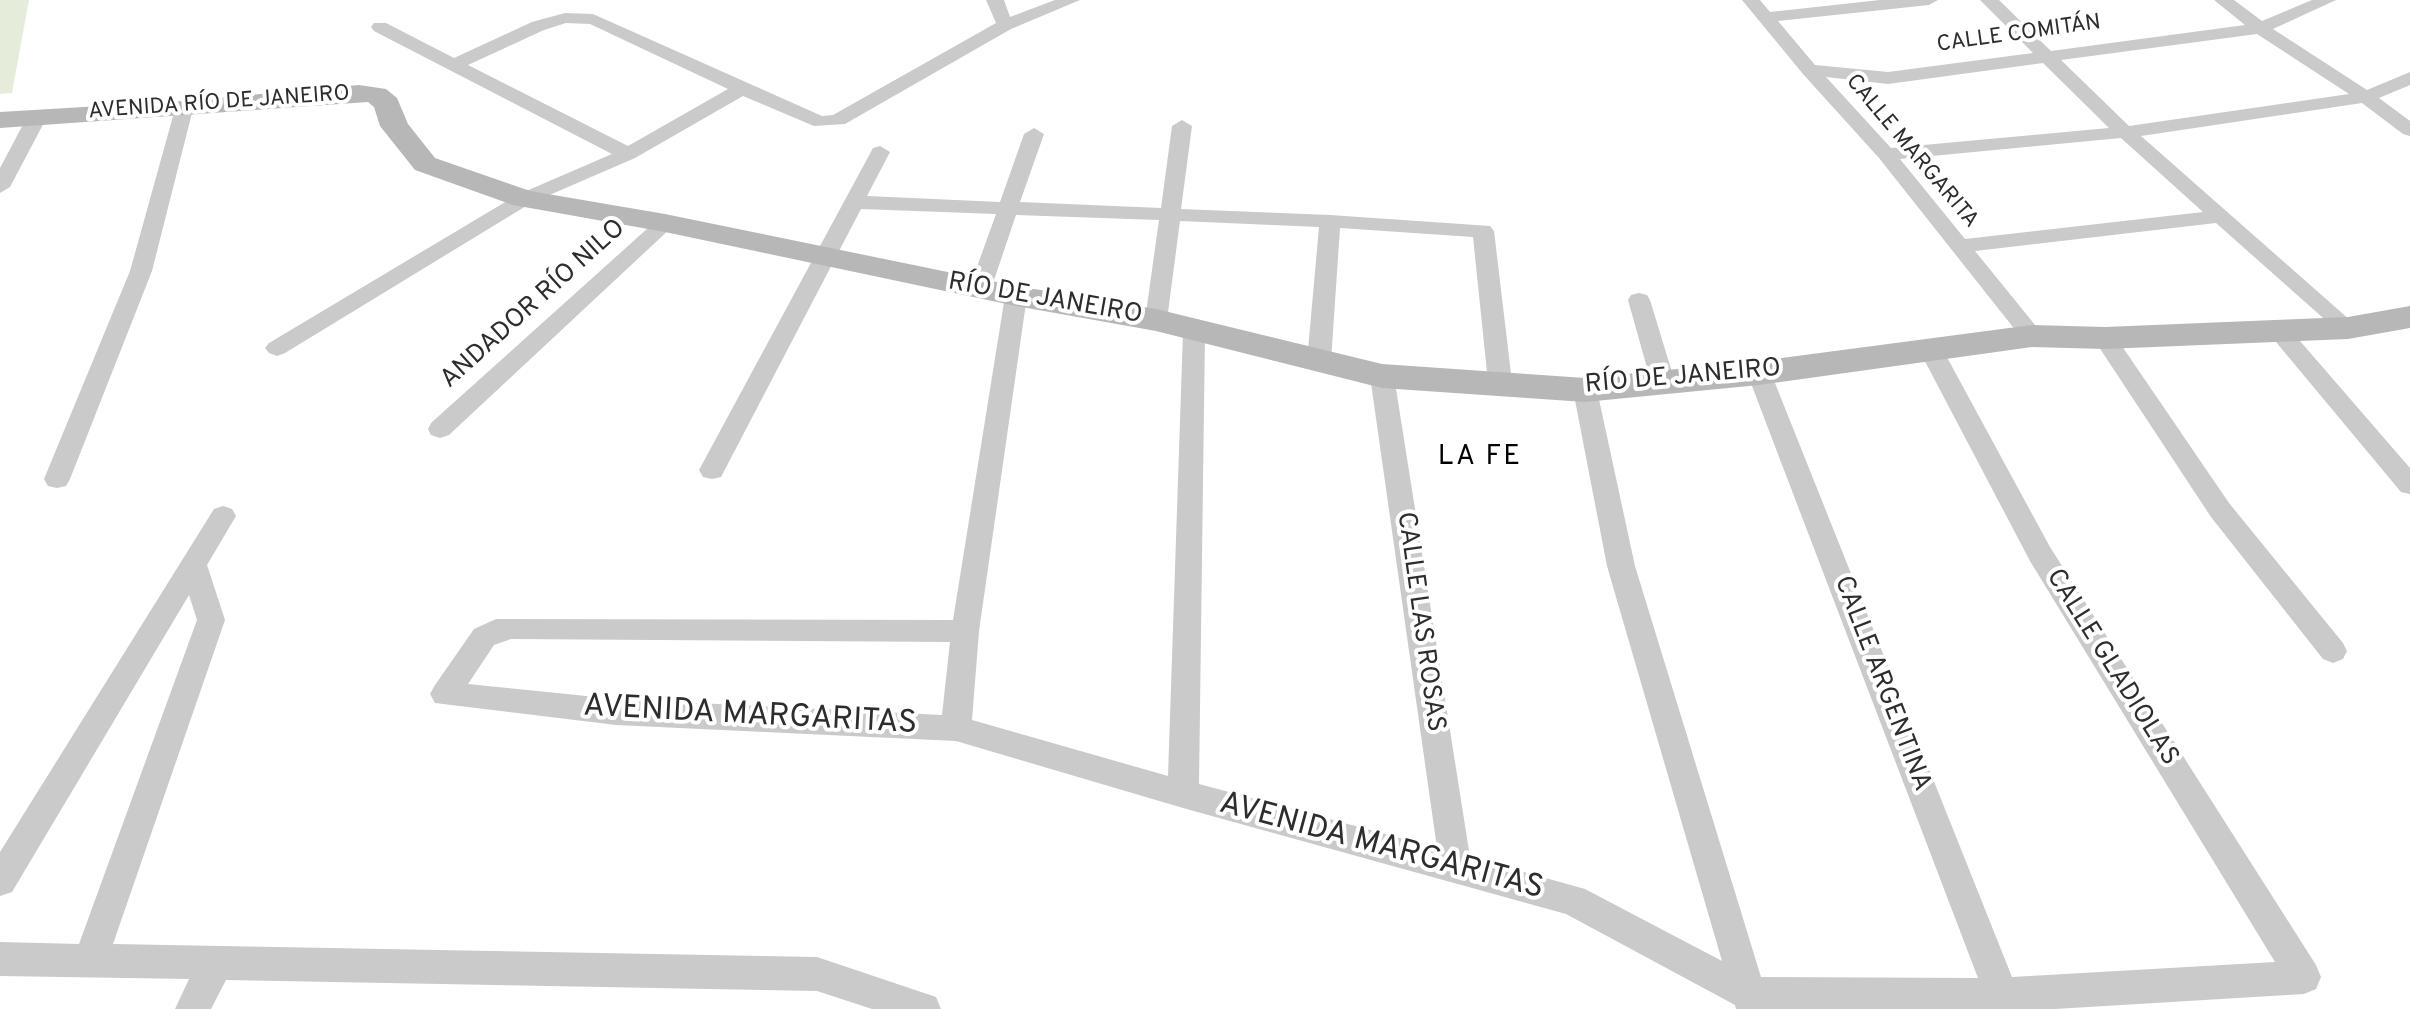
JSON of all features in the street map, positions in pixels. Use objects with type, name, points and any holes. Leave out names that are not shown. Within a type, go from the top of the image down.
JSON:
[{"type":"street","points":[[995,0],[1005,25]]},
{"type":"street","points":[[452,65],[538,26],[565,18],[593,19],[741,89],[821,122],[838,120],[1005,25],[1071,0]]},
{"type":"street","name":"CALLE MARGARITA","points":[[1751,0],[1809,70],[1886,154],[2032,336]]},
{"type":"street","points":[[1767,17],[1929,0]]},
{"type":"street","points":[[1989,0],[2125,132],[2348,328]]},
{"type":"street","points":[[2223,0],[2410,130]]},
{"type":"street","name":"CALLE COMITÁN","points":[[1809,70],[1888,78],[2047,54],[2260,28],[2327,0]]},
{"type":"street","points":[[380,27],[628,154]]},
{"type":"street","points":[[1886,154],[2125,132],[2366,97],[2410,78]]},
{"type":"street","points":[[277,348],[524,199],[628,154],[741,89]]},
{"type":"street","name":"AVENIDA RÍO DE JANEIRO","points":[[0,120],[184,109],[359,93],[376,95],[387,104],[394,126],[425,164],[524,199],[665,223],[822,258]]},
{"type":"street","points":[[57,479],[141,271],[184,109]]},
{"type":"street","points":[[0,187],[37,117]]},
{"type":"street","points":[[1156,320],[1182,126]]},
{"type":"street","points":[[980,289],[1034,134]]},
{"type":"street","points":[[712,470],[880,152]]},
{"type":"street","points":[[852,202],[1330,221],[1483,231],[1500,382]]},
{"type":"street","points":[[1959,246],[2220,216]]},
{"type":"street","points":[[1319,361],[1330,221]]},
{"type":"street","name":"ANDADOR RÍO NILO","points":[[440,429],[665,223]]},
{"type":"street","name":"RÍO DE JANEIRO","points":[[822,258],[1156,320],[1194,332],[1382,376],[1585,390],[1759,373],[2032,336],[2105,338],[2348,328],[2410,317]]},
{"type":"street","points":[[956,728],[965,631],[1016,296]]},
{"type":"street","points":[[1639,300],[1663,382]]},
{"type":"street","points":[[2279,331],[2410,485]]},
{"type":"street","points":[[1183,794],[1194,332]]},
{"type":"street","points":[[2105,338],[2220,510],[2333,651]]},
{"type":"street","name":"CALLE GLADIOLAS","points":[[1931,350],[2040,554],[2304,977]]},
{"type":"street","name":"CALLE ARGENTINA","points":[[1759,373],[2002,995]]},
{"type":"street","name":"CALLE LAS ROSAS","points":[[1382,376],[1456,868]]},
{"type":"street","points":[[1585,390],[1621,566],[1751,1002]]},
{"type":"street","points":[[0,881],[223,516]]},
{"type":"street","points":[[90,961],[211,620],[194,565]]},
{"type":"street","name":"AVENIDA MARGARITAS","points":[[965,631],[511,628],[496,630],[484,637],[445,694],[616,712],[956,728],[1183,794],[1573,900],[1751,1002],[2002,995],[2304,977]]},
{"type":"street","points":[[0,959],[817,974],[924,1009]]},
{"type":"street","points":[[192,1009],[216,963]]},
{"type":"green space","points":[[0,0],[29,0],[12,93],[0,94]]},
{"type":"district","name":"LA FE","points":[[1480,458]]}]
